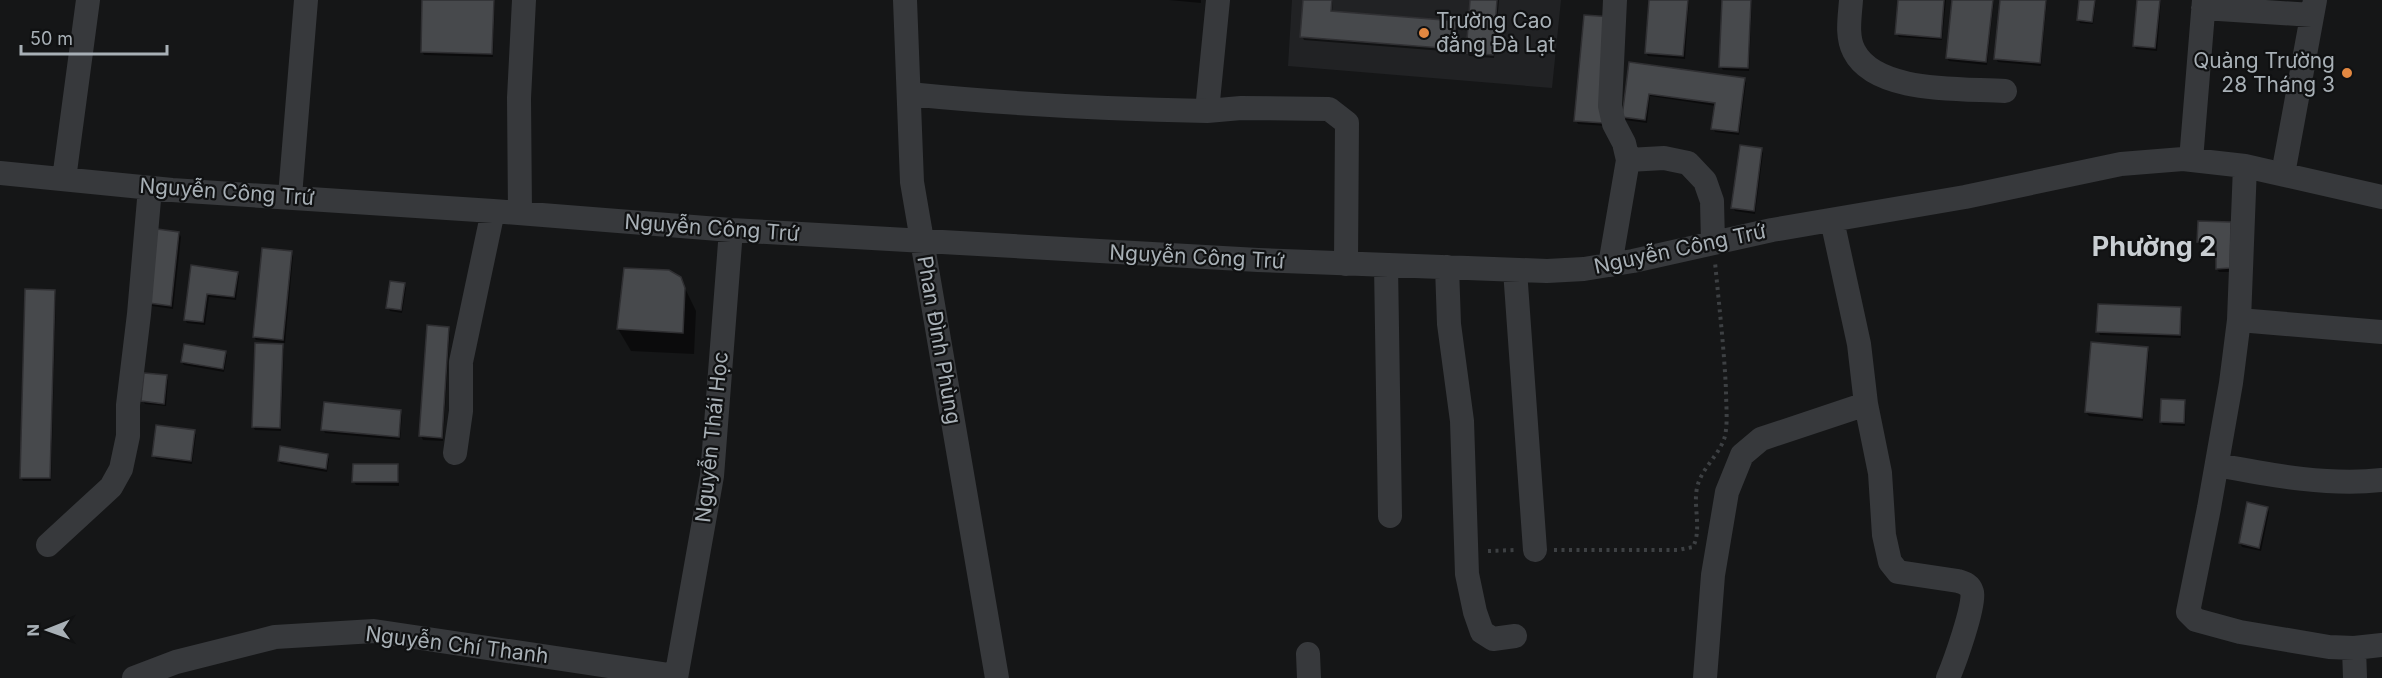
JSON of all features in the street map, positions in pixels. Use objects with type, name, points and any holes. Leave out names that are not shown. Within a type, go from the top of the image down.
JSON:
[{"type":"street","points":[[64,179],[88,0]]},
{"type":"street","points":[[290,196],[306,0]]},
{"type":"street","points":[[520,213],[519,98],[524,0]]},
{"type":"street","name":"Phan Đình Phùng","points":[[905,0],[912,182],[997,678]]},
{"type":"street","points":[[1207,111],[1218,0]]},
{"type":"street","points":[[1610,265],[1628,159],[1624,143],[1614,124],[1610,106],[1615,0]]},
{"type":"street","points":[[1851,0],[1849,28],[1854,50],[1870,70],[1900,83],[2005,91]]},
{"type":"street","points":[[2191,160],[2204,4],[2314,7],[2283,174]]},
{"type":"street","points":[[909,94],[1086,108],[1207,111],[1241,108],[1329,109],[1347,123],[1346,264]]},
{"type":"street","points":[[1628,159],[1664,158],[1688,163],[1705,181],[1712,201],[1713,243]]},
{"type":"street","name":"Nguyễn Công Trứ","points":[[0,173],[150,188],[290,196],[731,230],[1346,264],[1547,271],[1610,265],[1772,230],[1965,197],[2121,164],[2191,160],[2245,166],[2382,197]]},
{"type":"street","points":[[2245,166],[2240,321],[2217,465],[2188,608],[2190,616],[2196,620],[2240,632],[2329,647],[2354,648],[2382,645]]},
{"type":"street","points":[[48,545],[111,488],[121,469],[128,436],[128,405],[150,188]]},
{"type":"street","points":[[455,453],[461,411],[461,362],[493,211]]},
{"type":"street","points":[[1832,220],[1859,344],[1866,404],[1880,473],[1884,535],[1890,562],[1898,572],[1958,581],[1967,584],[1972,590],[1972,605],[1948,678]]},
{"type":"street","name":"Nguyễn Thái Học","points":[[676,677],[712,476],[731,230]]},
{"type":"street","points":[[1386,265],[1390,516]]},
{"type":"street","points":[[1447,267],[1449,324],[1461,421],[1467,574],[1482,632],[1493,639],[1515,636]]},
{"type":"street","points":[[1515,270],[1535,550]]},
{"type":"street","points":[[2240,321],[2382,332]]},
{"type":"street","points":[[1705,678],[1713,575],[1727,492],[1742,454],[1761,439],[1866,404]]},
{"type":"street","points":[[2217,465],[2280,476],[2337,482],[2382,480]]},
{"type":"street","name":"Nguyễn Chí Thanh","points":[[134,678],[176,662],[275,637],[374,631],[676,677]]},
{"type":"street","points":[[2354,648],[2355,678]]},
{"type":"path","points":[[1467,551],[1678,550],[1693,547],[1697,533],[1695,501],[1697,486],[1704,471],[1721,447],[1725,434],[1725,366],[1713,243]]},
{"type":"shaded area","name":"Trường Cao đẳng Đà Lạt","points":[[1292,0],[1561,0],[1552,88],[1288,66]]},
{"type":"building","points":[[422,0],[494,0],[492,54],[421,52]]},
{"type":"building","points":[[1303,0],[1332,0],[1331,11],[1456,21],[1454,49],[1300,37]]},
{"type":"building","points":[[1470,0],[1497,0],[1493,55],[1466,53]]},
{"type":"building","points":[[1649,0],[1688,0],[1683,56],[1645,53]]},
{"type":"building","points":[[1722,0],[1751,0],[1748,68],[1719,67]]},
{"type":"building","points":[[1898,0],[1944,0],[1941,38],[1895,34]]},
{"type":"building","points":[[1952,0],[1993,0],[1986,62],[1946,58]]},
{"type":"building","points":[[2000,0],[2046,0],[2040,63],[1994,59]]},
{"type":"building","points":[[2079,0],[2095,0],[2092,22],[2077,20]]},
{"type":"building","points":[[2137,0],[2160,0],[2155,48],[2133,46]]},
{"type":"building","points":[[1584,15],[1613,17],[1604,123],[1574,121]]},
{"type":"building","points":[[1629,62],[1745,78],[1738,132],[1711,129],[1715,103],[1649,94],[1645,120],[1622,117]]},
{"type":"building","points":[[1740,145],[1762,148],[1754,211],[1731,208]]},
{"type":"building","points":[[2198,221],[2231,222],[2230,268],[2216,269],[2216,243],[2197,242]]},
{"type":"building","points":[[157,229],[179,232],[171,306],[149,303]]},
{"type":"building","points":[[262,248],[292,251],[283,340],[253,337]]},
{"type":"building","points":[[191,265],[238,272],[234,297],[207,294],[203,322],[184,320]]},
{"type":"building","points":[[624,268],[669,270],[681,277],[685,288],[683,333],[617,329]]},
{"type":"building","points":[[390,281],[405,283],[401,310],[386,308]]},
{"type":"building","points":[[25,289],[55,290],[50,478],[20,478]]},
{"type":"building","points":[[2098,304],[2181,307],[2180,335],[2096,332]]},
{"type":"building","points":[[427,325],[449,327],[442,438],[419,436]]},
{"type":"building","points":[[2091,342],[2148,347],[2142,418],[2085,412]]},
{"type":"building","points":[[255,343],[283,344],[280,428],[252,427]]},
{"type":"building","points":[[184,344],[226,351],[223,369],[181,362]]},
{"type":"building","points":[[144,373],[167,375],[164,404],[141,401]]},
{"type":"building","points":[[2161,399],[2185,400],[2184,423],[2160,422]]},
{"type":"building","points":[[324,402],[401,410],[399,437],[321,430]]},
{"type":"building","points":[[156,425],[195,430],[191,461],[152,456]]},
{"type":"building","points":[[280,446],[328,454],[326,469],[278,461]]},
{"type":"building","points":[[353,464],[398,464],[398,482],[352,482]]},
{"type":"building","points":[[2247,502],[2268,507],[2259,548],[2239,543]]},
{"type":"place","name":"Trường Cao đẳng Đà Lạt","points":[[1424,33]]},
{"type":"place","name":"Quảng Trường 28 Tháng 3","points":[[2347,73]]},
{"type":"district","name":"Phường 2","points":[[2154,247]]}]
